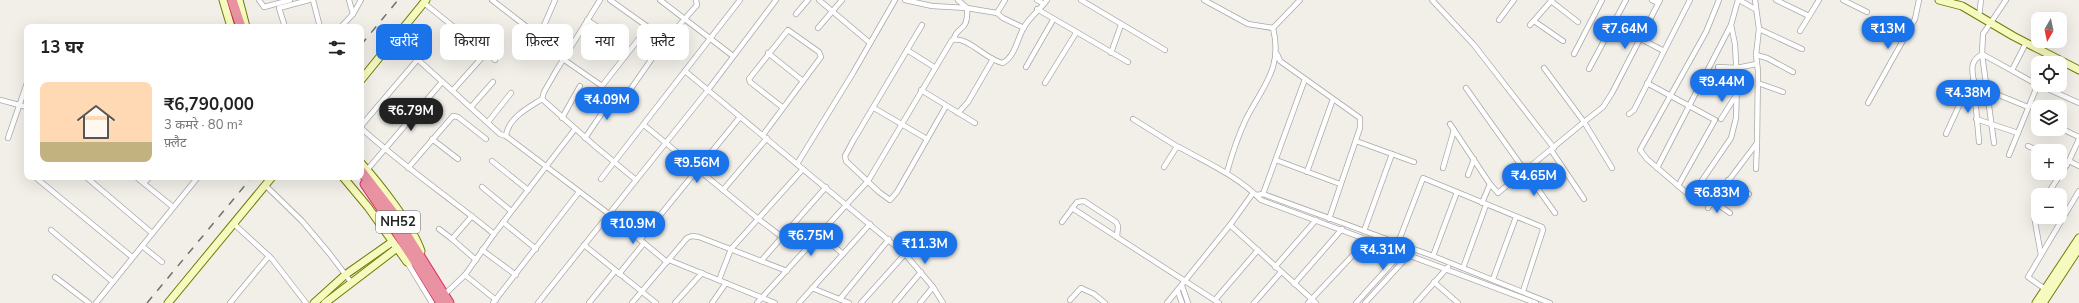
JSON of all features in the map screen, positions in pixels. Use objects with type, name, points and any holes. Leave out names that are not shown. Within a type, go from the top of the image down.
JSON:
[{"type":"highway","points":[[227,0],[234,24]]},
{"type":"highway","points":[[232,0],[240,24]]},
{"type":"highway","name":"NH52","points":[[364,170],[415,261],[445,300]]},
{"type":"highway","name":"NH52","points":[[361,180],[377,195]]},
{"type":"street","points":[[223,0],[230,24]]},
{"type":"street","points":[[239,0],[245,24]]},
{"type":"street","points":[[259,0],[264,7],[290,0]]},
{"type":"street","points":[[284,24],[279,8],[309,0]]},
{"type":"street","points":[[313,0],[319,24]]},
{"type":"street","points":[[349,0],[353,14]]},
{"type":"street","points":[[344,24],[353,14],[361,0]]},
{"type":"street","points":[[492,0],[523,24]]},
{"type":"street","points":[[545,24],[555,0]]},
{"type":"street","points":[[573,43],[600,0]]},
{"type":"street","points":[[506,136],[507,130],[522,112],[542,99],[544,92],[563,60],[602,86],[648,27],[610,0]]},
{"type":"street","points":[[660,0],[710,40],[734,56]]},
{"type":"street","points":[[585,138],[615,94],[623,100],[660,48],[683,19],[697,5],[696,0]]},
{"type":"street","points":[[601,179],[740,0]]},
{"type":"street","points":[[538,303],[708,90],[776,0]]},
{"type":"street","points":[[796,14],[808,0]]},
{"type":"street","points":[[819,0],[870,43]]},
{"type":"street","points":[[818,28],[842,0]]},
{"type":"street","points":[[797,164],[834,105],[894,0]]},
{"type":"street","points":[[904,0],[932,6],[965,6],[997,13],[1024,28]]},
{"type":"street","points":[[958,0],[965,6]]},
{"type":"street","points":[[757,303],[848,205],[868,181],[934,67],[954,39],[954,36],[966,25],[968,19],[965,6],[967,0]]},
{"type":"street","points":[[997,13],[1005,0]]},
{"type":"street","points":[[1037,0],[1045,2]]},
{"type":"street","points":[[1081,0],[1165,50]]},
{"type":"street","points":[[1204,0],[1248,24],[1273,28]]},
{"type":"street","points":[[1273,28],[1300,0]]},
{"type":"street","points":[[1432,0],[1474,45],[1553,149],[1584,199]]},
{"type":"street","points":[[1499,20],[1514,0]]},
{"type":"street","points":[[1574,54],[1602,0]]},
{"type":"street","points":[[1589,69],[1626,0]]},
{"type":"street","points":[[1450,124],[1490,184],[1498,193],[1526,172],[1603,107],[1641,39],[1659,2],[1652,0]]},
{"type":"street","points":[[1629,114],[1634,110],[1690,0]]},
{"type":"street","points":[[1719,0],[1706,32],[1640,150],[1640,153],[1689,195],[1692,195],[1731,138],[1736,118],[1737,68],[1731,25]]},
{"type":"street","points":[[1657,168],[1731,25],[1738,0],[1755,9]]},
{"type":"street","points":[[1755,0],[1755,9],[1760,29],[1756,55],[1758,84],[1756,169]]},
{"type":"street","points":[[1776,0],[1809,16]]},
{"type":"street","points":[[1800,31],[1819,0]]},
{"type":"street","points":[[1843,0],[1867,12]]},
{"type":"street","points":[[1868,103],[1915,19],[1919,0]]},
{"type":"street","points":[[1939,0],[1962,6],[1989,23],[2079,70]]},
{"type":"street","points":[[1980,0],[1980,16]]},
{"type":"street","points":[[1994,143],[1988,89],[1982,54],[1983,34],[2006,0]]},
{"type":"street","points":[[406,24],[425,1],[453,24]]},
{"type":"street","points":[[1530,25],[1551,1],[1578,22]]},
{"type":"street","points":[[954,39],[960,39],[993,59],[1003,63],[1007,61],[1012,54],[1024,28],[1037,9],[1045,2]]},
{"type":"street","points":[[1037,9],[1053,20],[1128,62]]},
{"type":"street","points":[[587,20],[593,24]]},
{"type":"street","points":[[1026,67],[1053,20]]},
{"type":"street","points":[[1534,21],[1563,41]]},
{"type":"street","points":[[922,25],[845,156],[846,161],[890,200],[893,198],[946,106]]},
{"type":"street","points":[[1111,53],[1121,25]]},
{"type":"street","points":[[1273,28],[1277,54],[1280,61],[1360,118],[1360,128],[1329,219]]},
{"type":"street","points":[[1760,29],[1802,49]]},
{"type":"street","points":[[723,190],[765,137],[782,107],[820,60],[821,55],[819,52],[788,30],[768,53],[749,81],[782,107]]},
{"type":"street","points":[[1045,83],[1076,33]]},
{"type":"street","points":[[1641,39],[1664,51]]},
{"type":"street","points":[[2012,70],[2026,43]]},
{"type":"street","points":[[907,50],[934,67]]},
{"type":"street","points":[[768,53],[803,81]]},
{"type":"street","points":[[1227,172],[1234,147],[1245,121],[1274,68],[1277,54]]},
{"type":"street","points":[[1982,54],[2031,81]]},
{"type":"street","points":[[1979,142],[1976,120],[1974,61],[1982,54]]},
{"type":"street","points":[[1756,55],[1767,58],[1793,72]]},
{"type":"street","points":[[958,113],[968,102],[993,59]]},
{"type":"street","points":[[364,76],[377,60]]},
{"type":"street","points":[[364,123],[417,60]]},
{"type":"street","points":[[419,60],[500,134],[506,136],[668,261],[702,273],[774,303]]},
{"type":"street","points":[[453,90],[479,60]]},
{"type":"street","points":[[1718,67],[1737,68],[1756,64]]},
{"type":"street","points":[[1544,68],[1584,122],[1612,168]]},
{"type":"street","points":[[685,71],[889,239],[905,254],[933,287],[943,303]]},
{"type":"street","points":[[1263,194],[1305,79]]},
{"type":"street","points":[[415,261],[421,250],[408,228],[364,170],[385,149],[442,82]]},
{"type":"street","points":[[472,107],[494,82]]},
{"type":"street","points":[[1647,83],[1690,105],[1715,120],[1678,186]]},
{"type":"street","points":[[1946,134],[1968,86],[1974,83],[2028,107]]},
{"type":"street","points":[[1758,84],[1783,92]]},
{"type":"street","points":[[562,118],[580,86]]},
{"type":"street","points":[[1466,88],[1555,213]]},
{"type":"street","points":[[921,90],[975,123]]},
{"type":"street","points":[[8,138],[24,91]]},
{"type":"street","points":[[488,122],[512,92]]},
{"type":"street","points":[[2009,155],[2035,92]]},
{"type":"street","points":[[2054,92],[2079,103]]},
{"type":"street","points":[[1721,118],[1736,96]]},
{"type":"street","points":[[542,99],[585,138],[636,180]]},
{"type":"street","points":[[1307,172],[1333,99]]},
{"type":"street","points":[[0,100],[24,106]]},
{"type":"street","points":[[874,108],[927,139]]},
{"type":"street","points":[[408,168],[453,116],[458,117],[486,139]]},
{"type":"street","points":[[589,303],[642,242],[740,117]]},
{"type":"street","points":[[1133,119],[1178,147],[1219,170],[1227,172],[1261,200],[1446,268],[1528,302],[1536,303]]},
{"type":"street","points":[[1976,120],[2018,133]]},
{"type":"street","points":[[644,125],[782,237]]},
{"type":"street","points":[[445,300],[575,129]]},
{"type":"street","points":[[364,130],[408,168],[494,234]]},
{"type":"street","points":[[1443,168],[1454,130]]},
{"type":"street","points":[[2052,188],[2068,163],[2079,138],[2067,132]]},
{"type":"street","points":[[432,139],[458,159]]},
{"type":"street","points":[[1356,141],[1414,162]]},
{"type":"street","points":[[1708,208],[1757,143]]},
{"type":"street","points":[[1164,167],[1178,147]]},
{"type":"street","points":[[1364,231],[1392,154]]},
{"type":"street","points":[[1276,160],[1340,184]]},
{"type":"street","points":[[1468,174],[1474,160]]},
{"type":"street","points":[[492,161],[528,190]]},
{"type":"street","points":[[2068,163],[2079,166]]},
{"type":"street","points":[[719,280],[731,249],[803,168]]},
{"type":"street","points":[[1398,243],[1423,178],[1542,227],[1543,230],[1523,291]]},
{"type":"street","points":[[39,180],[132,257]]},
{"type":"street","points":[[90,180],[152,233]]},
{"type":"street","points":[[140,180],[173,207]]},
{"type":"street","points":[[144,183],[147,180]]},
{"type":"street","points":[[96,303],[196,180]]},
{"type":"street","points":[[168,303],[269,180]]},
{"type":"street","points":[[346,180],[368,207],[394,245],[415,261],[432,303]]},
{"type":"street","points":[[1728,180],[1749,194]]},
{"type":"street","points":[[1463,268],[1490,184]]},
{"type":"street","points":[[265,185],[302,221],[351,282]]},
{"type":"street","points":[[482,187],[512,211]]},
{"type":"street","points":[[761,261],[826,187]]},
{"type":"street","points":[[2045,289],[2028,277],[2079,191]]},
{"type":"street","points":[[465,275],[494,302],[579,192]]},
{"type":"street","points":[[1434,256],[1457,192]]},
{"type":"street","points":[[1254,194],[1263,194],[1434,256],[1550,303]]},
{"type":"street","points":[[1167,303],[1178,292],[1254,194]]},
{"type":"street","points":[[1062,222],[1079,200],[1088,203],[1116,222],[1118,226],[1117,237]]},
{"type":"street","points":[[1713,201],[1730,213]]},
{"type":"street","points":[[1072,208],[1186,280],[1217,302],[1258,250]]},
{"type":"street","points":[[452,239],[472,216]]},
{"type":"street","points":[[1493,279],[1516,217]]},
{"type":"street","points":[[1275,267],[1316,220]]},
{"type":"street","points":[[503,222],[536,249]]},
{"type":"street","points":[[234,224],[269,256],[306,303]]},
{"type":"street","points":[[800,303],[870,224]]},
{"type":"street","points":[[2035,224],[2041,255]]},
{"type":"street","points":[[1230,225],[1312,302],[1368,239]]},
{"type":"street","points":[[439,229],[476,260]]},
{"type":"street","points":[[1294,284],[1342,229]]},
{"type":"street","points":[[50,230],[113,282]]},
{"type":"street","points":[[821,234],[843,254]]},
{"type":"street","points":[[632,303],[687,238],[692,236],[699,237],[787,271]]},
{"type":"street","points":[[2036,303],[2079,238]]},
{"type":"street","points":[[840,299],[889,239]]},
{"type":"street","points":[[314,303],[345,276],[394,245]]},
{"type":"street","points":[[325,303],[394,245]]},
{"type":"street","points":[[584,245],[656,303]]},
{"type":"street","points":[[142,246],[162,262]]},
{"type":"street","points":[[1356,303],[1406,247]]},
{"type":"street","points":[[2043,303],[2079,248]]},
{"type":"street","points":[[1365,303],[1414,249]]},
{"type":"street","points":[[482,250],[516,275]]},
{"type":"street","points":[[861,303],[905,254]]},
{"type":"street","points":[[230,303],[269,256]]},
{"type":"street","points":[[1416,303],[1451,263]]},
{"type":"street","points":[[895,303],[920,272]]},
{"type":"street","points":[[1254,303],[1281,272]]},
{"type":"street","points":[[675,303],[702,273]]},
{"type":"street","points":[[55,277],[89,303]]},
{"type":"street","points":[[1434,282],[1458,303]]},
{"type":"street","points":[[712,303],[726,283]]},
{"type":"street","points":[[1182,286],[1188,303]]},
{"type":"street","points":[[920,303],[933,287]]},
{"type":"street","points":[[812,288],[849,303]]},
{"type":"street","points":[[1070,300],[1081,288],[1094,294],[1105,303]]},
{"type":"street","points":[[1178,292],[1182,303]]},
{"type":"street","points":[[1528,302],[1533,295]]},
{"type":"railway","points":[[364,41],[398,0]]},
{"type":"railway","points":[[147,303],[250,180]]}]
